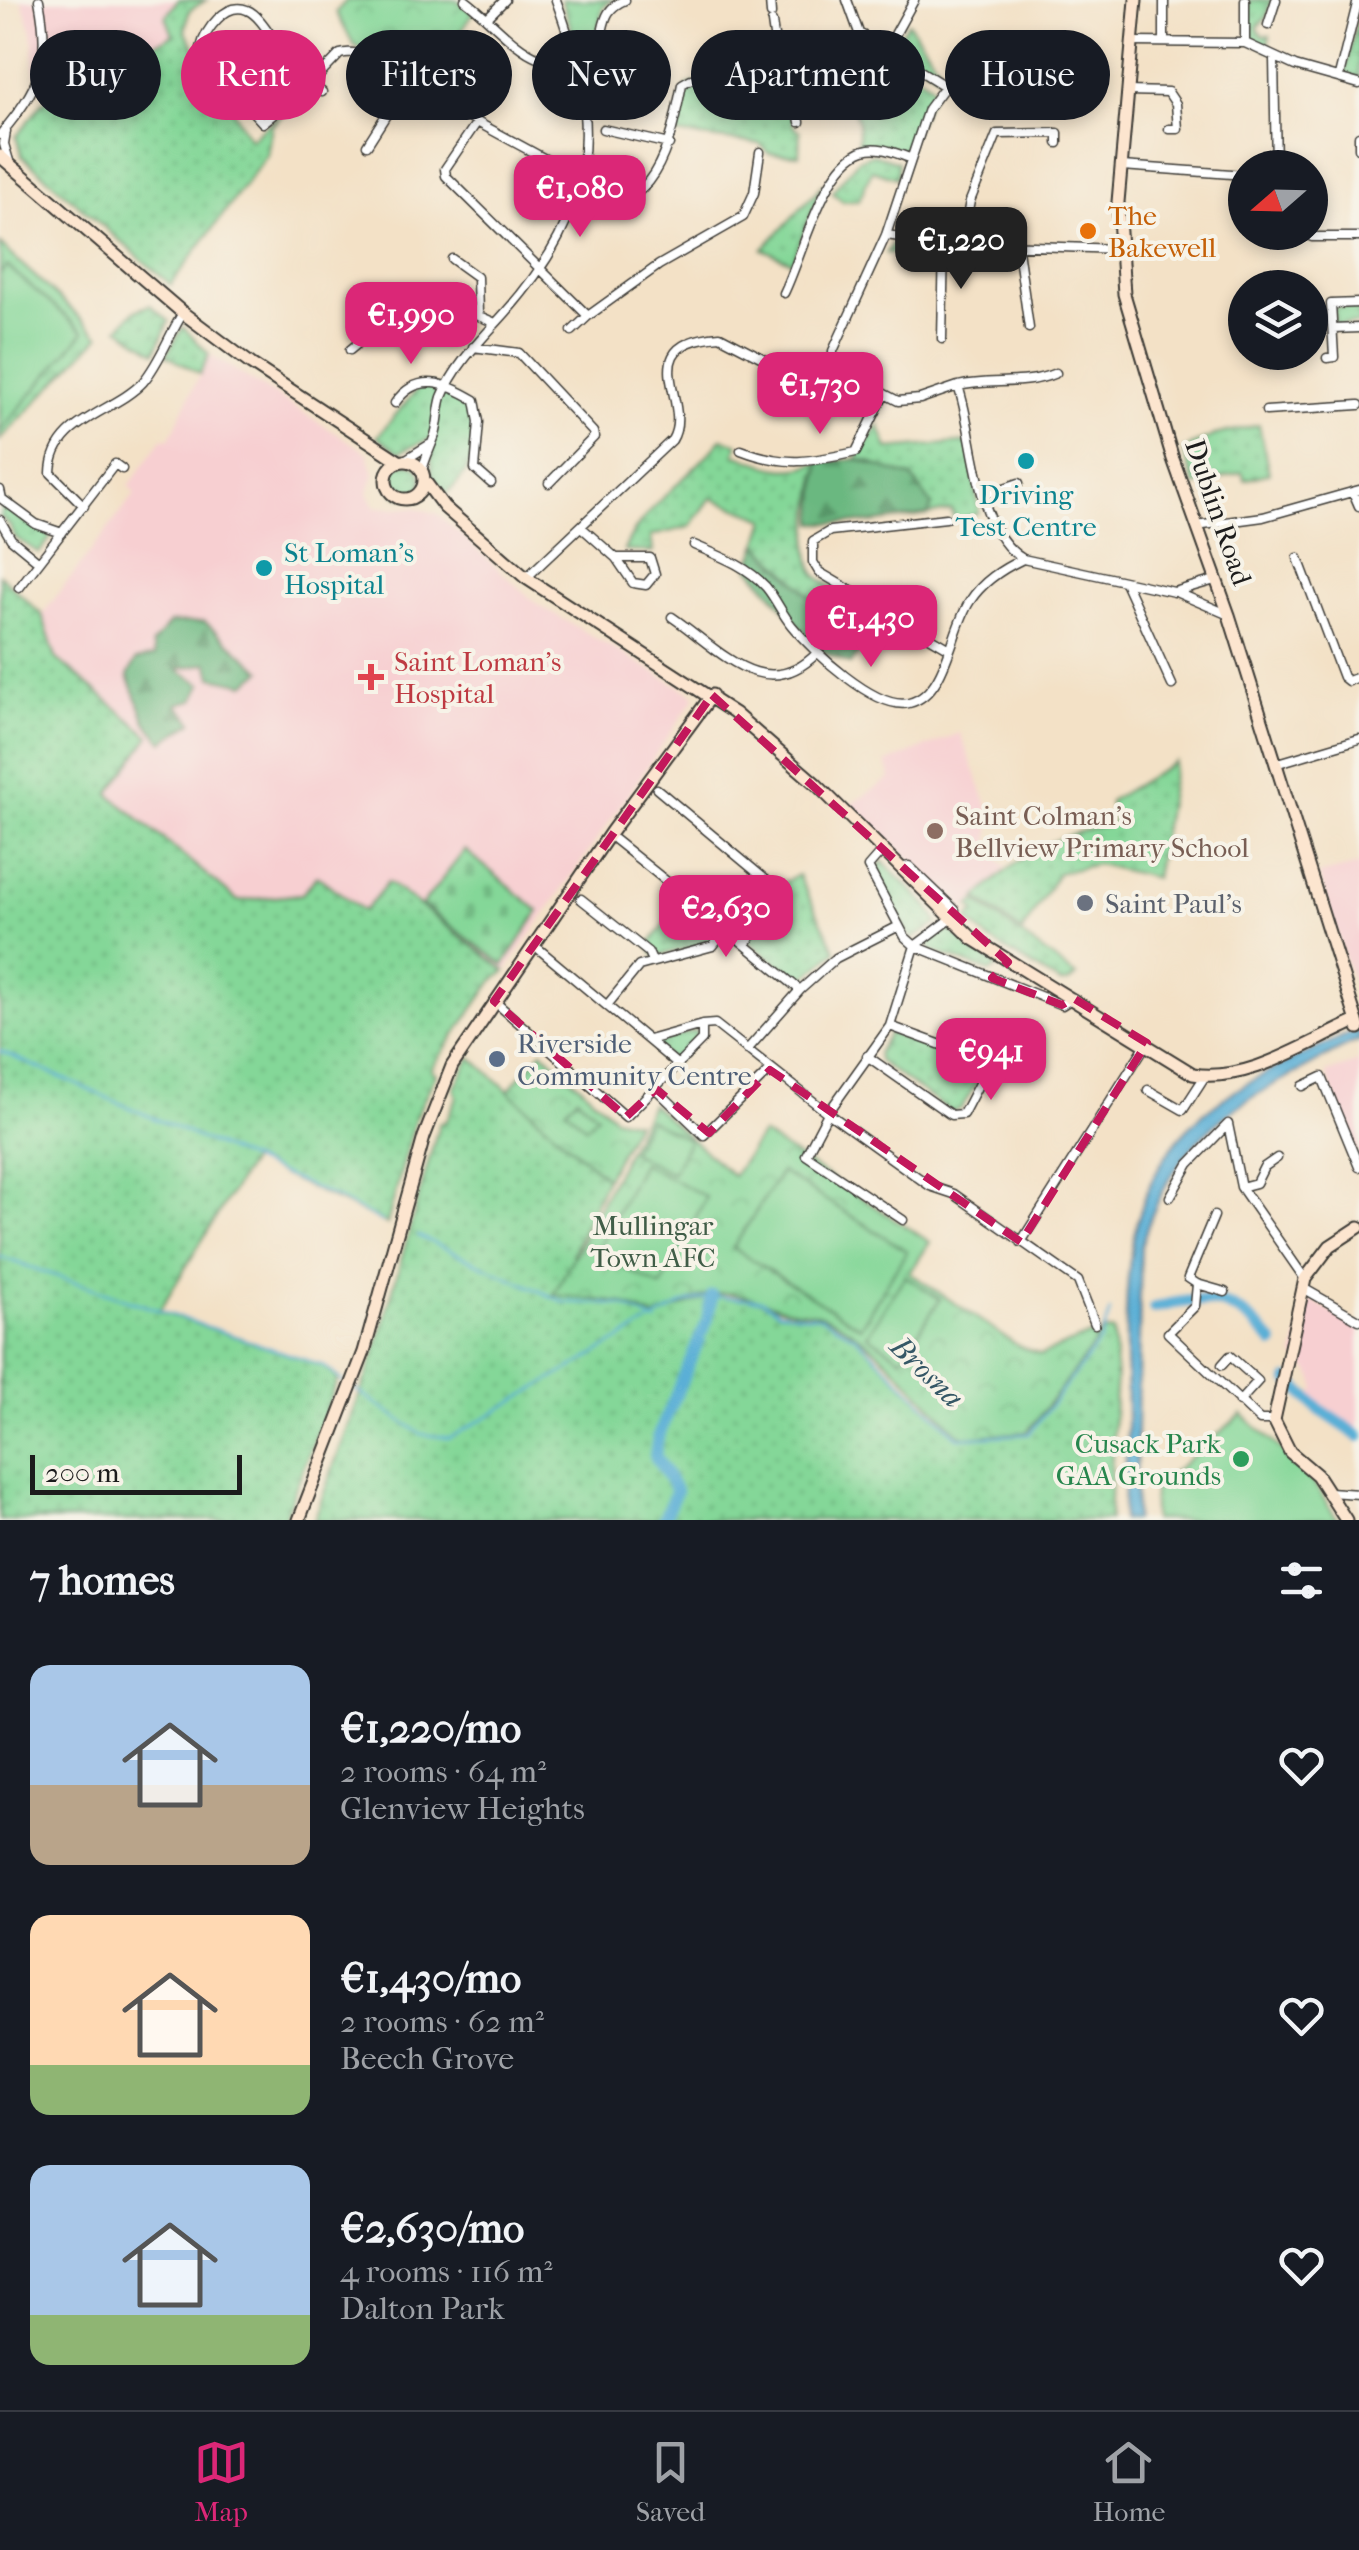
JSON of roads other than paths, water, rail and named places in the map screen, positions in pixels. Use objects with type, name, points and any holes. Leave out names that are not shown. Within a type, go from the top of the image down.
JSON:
[{"type":"street","points":[[39,0],[46,33],[41,75],[2,130],[4,159],[250,364],[423,475],[444,507],[526,578],[712,695],[816,784],[950,918],[1008,962],[1146,1042],[1193,1074],[1246,1070],[1358,1024]]},
{"type":"street","points":[[465,0],[532,56]]},
{"type":"street","points":[[488,17],[506,0]]},
{"type":"street","points":[[556,0],[566,30]]},
{"type":"street","points":[[600,30],[603,17],[612,6],[625,0]]},
{"type":"street","points":[[770,0],[773,30]]},
{"type":"street","points":[[848,0],[858,30]]},
{"type":"street","points":[[897,30],[914,0]]},
{"type":"street","name":"Dublin Road","points":[[1136,0],[1118,248],[1135,334],[1196,526],[1229,615],[1358,1024]]},
{"type":"street","points":[[1164,0],[1164,42]]},
{"type":"street","points":[[1245,0],[1245,44]]},
{"type":"street","points":[[1268,25],[1276,0]]},
{"type":"street","points":[[1338,76],[1358,0]]},
{"type":"street","points":[[210,30],[216,19],[241,8],[251,11],[266,30]]},
{"type":"street","points":[[1131,42],[1245,44],[1274,58],[1359,84]]},
{"type":"street","points":[[326,68],[346,52]]},
{"type":"street","points":[[1274,58],[1276,150]]},
{"type":"street","points":[[834,374],[833,351],[886,235],[910,158],[943,85],[925,74]]},
{"type":"street","points":[[576,208],[609,206],[639,190],[659,170],[682,84],[691,79]]},
{"type":"street","points":[[1127,91],[1168,92],[1178,112],[1178,129],[1169,129]]},
{"type":"street","points":[[367,145],[383,120]]},
{"type":"street","points":[[475,120],[560,167]]},
{"type":"street","points":[[414,498],[449,384],[473,347],[539,269],[576,208],[584,166],[585,120]]},
{"type":"street","points":[[478,122],[446,169],[446,176],[588,316]]},
{"type":"street","points":[[603,129],[669,144]]},
{"type":"street","points":[[962,242],[970,201],[996,134],[1058,133],[1058,143]]},
{"type":"street","points":[[1359,136],[1359,148]]},
{"type":"street","points":[[784,293],[840,168],[864,150],[878,148],[910,158]]},
{"type":"street","points":[[572,330],[659,265],[743,217],[754,193],[760,152]]},
{"type":"street","points":[[1122,166],[1228,174]]},
{"type":"street","points":[[886,235],[944,243],[1018,242],[1118,248]]},
{"type":"street","points":[[1328,237],[1359,236]]},
{"type":"street","points":[[1018,242],[1028,328]]},
{"type":"street","points":[[942,339],[944,243]]},
{"type":"street","points":[[452,259],[477,277],[478,314]]},
{"type":"street","points":[[1328,358],[1334,357],[1331,304],[1359,303]]},
{"type":"street","points":[[350,350],[390,315],[409,308],[478,314],[495,322]]},
{"type":"street","points":[[84,506],[51,473],[51,459],[82,420],[140,385],[183,312]]},
{"type":"street","points":[[1332,330],[1359,328]]},
{"type":"street","points":[[526,578],[676,433],[680,416],[668,372],[686,346],[720,336],[799,377],[834,374],[858,380],[883,396],[920,399],[958,386],[988,381],[1023,383],[1056,374]]},
{"type":"street","points":[[473,347],[519,353],[593,432],[594,437],[549,483]]},
{"type":"street","points":[[395,403],[414,385],[449,384],[474,400],[480,422],[475,469],[491,483]]},
{"type":"street","points":[[958,386],[970,421],[984,496],[998,536],[1023,559],[1200,598],[1229,615]]},
{"type":"street","points":[[740,450],[772,462],[797,465],[823,455],[856,452],[883,396]]},
{"type":"street","points":[[1266,411],[1359,406]]},
{"type":"street","points":[[372,444],[392,496],[444,507]]},
{"type":"street","points":[[386,474],[430,444]]},
{"type":"street","points":[[19,588],[116,464],[122,469]]},
{"type":"street","points":[[984,496],[1020,483]]},
{"type":"street","points":[[1196,526],[1263,518],[1356,491],[1359,506]]},
{"type":"street","points":[[1,496],[36,524],[62,533]]},
{"type":"street","points":[[946,518],[830,530],[813,541],[812,552],[819,572],[830,580],[860,593],[950,649]]},
{"type":"street","points":[[0,520],[11,539],[39,562]]},
{"type":"street","points":[[581,526],[638,585],[646,585],[655,574],[650,558],[616,558]]},
{"type":"street","points":[[694,545],[738,564],[766,588],[817,654],[878,698],[898,704],[924,696],[970,601],[1002,569],[1023,559]]},
{"type":"street","points":[[1298,558],[1343,677],[1348,681],[1359,677]]},
{"type":"street","points":[[1174,592],[1215,580]]},
{"type":"street","points":[[1126,584],[1172,685]]},
{"type":"street","points":[[672,617],[756,676],[787,676],[817,654]]},
{"type":"street","points":[[1152,672],[1165,667]]},
{"type":"street","points":[[299,1520],[364,1352],[435,1102],[494,1001],[712,695]]},
{"type":"street","points":[[1275,764],[1359,739]]},
{"type":"street","points":[[658,789],[772,885],[766,920],[745,944]]},
{"type":"street","points":[[615,840],[800,990]]},
{"type":"street","points":[[882,851],[868,867],[899,926],[915,946],[1062,1005],[1073,998]]},
{"type":"street","points":[[581,899],[648,952],[652,961]]},
{"type":"street","points":[[903,1220],[806,1155],[828,1113],[890,1026],[915,946],[950,918]]},
{"type":"street","points":[[747,1050],[800,990],[836,958],[899,926]]},
{"type":"street","points":[[608,1004],[639,966],[714,946],[726,929]]},
{"type":"street","points":[[540,950],[678,1065]]},
{"type":"street","points":[[992,978],[1008,962]]},
{"type":"street","points":[[494,1001],[622,1116],[630,1115],[702,1040],[702,1026]]},
{"type":"street","points":[[649,1040],[715,1024],[770,1070],[930,1186],[954,1194],[1078,1281],[1095,1324]]},
{"type":"street","points":[[867,1056],[951,1116],[963,1114],[988,1072],[986,1064],[890,1026]]},
{"type":"street","points":[[1021,1242],[1146,1042]]},
{"type":"street","points":[[656,1089],[704,1135],[770,1070]]},
{"type":"street","points":[[1148,1090],[1183,1110],[1205,1076]]},
{"type":"street","points":[[1302,1086],[1322,1077],[1359,1167]]},
{"type":"street","points":[[1170,1197],[1189,1164],[1228,1124],[1242,1187],[1304,1284],[1359,1320]]},
{"type":"street","points":[[1242,1187],[1256,1183],[1264,1167],[1276,1158]]},
{"type":"street","points":[[1214,1216],[1188,1278],[1197,1289],[1225,1292]]},
{"type":"street","points":[[1346,1520],[1329,1492],[1290,1452],[1274,1420],[1304,1284],[1330,1246],[1359,1227]]},
{"type":"street","points":[[1197,1289],[1195,1306],[1168,1333],[1260,1420],[1274,1420]]},
{"type":"street","points":[[1222,1365],[1230,1356],[1258,1381],[1239,1402]]},
{"type":"street","points":[[1329,1492],[1359,1494]]},
{"type":"water","points":[[1359,1029],[1359,1041],[1267,1089],[1218,1122],[1180,1162],[1165,1186],[1141,1246],[1135,1520],[1122,1520],[1127,1439],[1127,1292],[1139,1214],[1153,1177],[1175,1143],[1221,1100],[1279,1066]]},
{"type":"waterway","points":[[0,1051],[332,1196],[382,1222]]},
{"type":"waterway","points":[[418,1236],[564,1302],[622,1305],[657,1322]]},
{"type":"waterway","points":[[0,1257],[324,1366],[346,1384]]},
{"type":"waterway","name":"Brosna","points":[[353,1388],[421,1434],[450,1438],[682,1304],[712,1296],[761,1300],[779,1312],[820,1317],[856,1337],[959,1438],[1029,1434],[1101,1340],[1110,1311]]},
{"type":"waterway","points":[[663,1520],[676,1491],[655,1456],[658,1437],[707,1321],[712,1296]]},
{"type":"waterway","name":"Brosna","points":[[1154,1308],[1190,1301],[1220,1303],[1246,1316],[1273,1343]]},
{"type":"waterway","name":"Brosna","points":[[1289,1380],[1319,1409],[1359,1436]]},
{"type":"place","name":"The Bakewell","points":[[1088,231]]},
{"type":"place","name":"Driving Test Centre","points":[[1026,461]]},
{"type":"place","name":"St Loman's Hospital","points":[[264,568]]},
{"type":"place","name":"Saint Loman's Hospital","points":[[371,677]]},
{"type":"place","name":"Saint Colman's Bellview Primary School","points":[[935,831]]},
{"type":"place","name":"Saint Paul's","points":[[1085,903]]},
{"type":"place","name":"Riverside Community Centre","points":[[497,1059]]},
{"type":"place","name":"Cusack Park GAA Grounds","points":[[1241,1459]]},
{"type":"park label","name":"Mullingar Town AFC","points":[[653,1241]]}]
